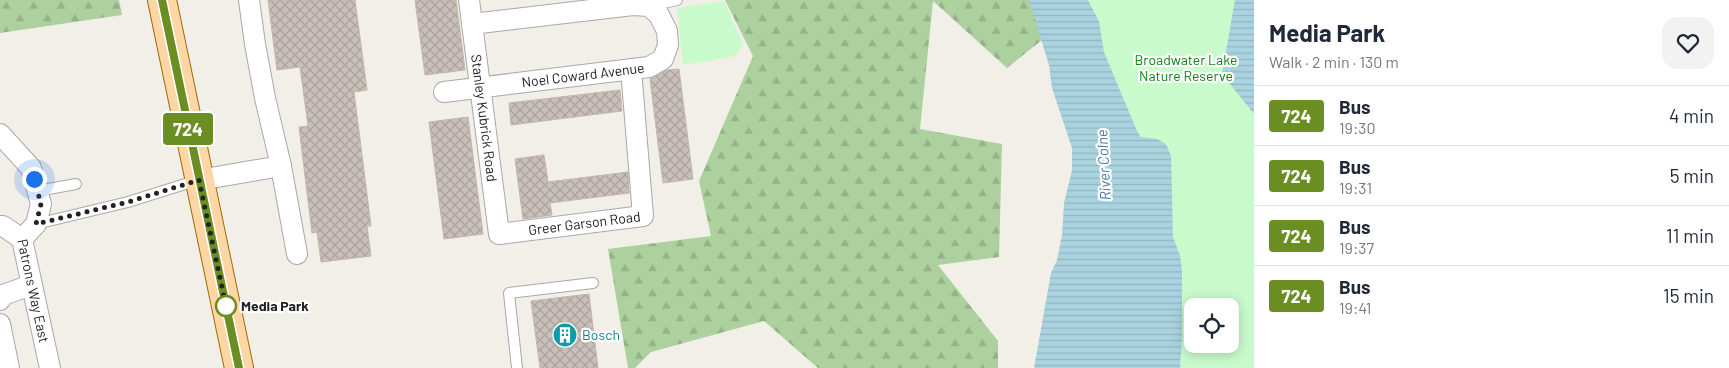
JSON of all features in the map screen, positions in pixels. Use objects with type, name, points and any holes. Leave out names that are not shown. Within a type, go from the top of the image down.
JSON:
[{"type":"main road","points":[[162,0],[238,368]]},
{"type":"street","points":[[249,0],[265,98],[281,166],[297,254]]},
{"type":"street","name":"Stanley Kubrick Road","points":[[469,0],[499,234]]},
{"type":"street","points":[[472,24],[633,5],[649,6]]},
{"type":"street","name":"Noel Coward Avenue","points":[[444,92],[649,67],[663,59],[668,46],[667,31],[659,15],[649,6]]},
{"type":"street","name":"Greer Garson Road","points":[[499,234],[643,216],[631,69]]},
{"type":"street","points":[[0,134],[31,168],[41,204],[36,224],[22,239]]},
{"type":"street","points":[[199,180],[281,166]]},
{"type":"street","name":"Patrons Way East","points":[[0,226],[3,226],[22,239],[50,368]]},
{"type":"street","points":[[0,300],[3,295],[31,285]]},
{"type":"street","points":[[0,324],[10,368]]},
{"type":"lane","points":[[649,6],[677,0]]},
{"type":"lane","points":[[36,224],[128,202],[199,180]]},
{"type":"lane","points":[[37,190],[76,184]]},
{"type":"lane","points":[[517,368],[509,293],[593,283]]},
{"type":"green space","points":[[0,0],[119,0],[122,15],[0,33]]},
{"type":"green space","points":[[725,0],[1031,0],[1042,40],[1007,68],[933,1],[920,129],[1002,144],[999,257],[938,265],[998,341],[998,368],[818,368],[764,321],[651,352],[635,368],[628,368],[608,249],[711,236],[699,181],[753,56]]},
{"type":"green space","name":"Broadwater Lake Nature Reserve","points":[[1088,0],[1254,0],[1254,368],[1180,368],[1182,339],[1180,255],[1173,237],[1172,206],[1157,139],[1141,137],[1137,131],[1104,52],[1099,21]]},
{"type":"green space","points":[[724,1],[743,44],[735,56],[683,65],[677,8]]},
{"type":"water","name":"River Colne","points":[[1029,0],[1088,0],[1099,21],[1104,52],[1137,131],[1141,137],[1157,139],[1166,144],[1171,156],[1173,237],[1180,255],[1182,271],[1180,368],[1034,368],[1051,273],[1057,260],[1062,235],[1064,203],[1072,170],[1072,148],[1052,88],[1049,65]]},
{"type":"water","points":[[1235,0],[1254,0],[1254,114],[1222,74]]},
{"type":"building","points":[[268,0],[355,0],[367,90],[354,92],[371,226],[367,226],[371,256],[321,262],[317,232],[312,233],[299,127],[308,126],[300,67],[277,70]]},
{"type":"building","points":[[415,0],[456,0],[465,70],[425,75]]},
{"type":"building","points":[[679,69],[693,179],[663,183],[650,79],[667,70]]},
{"type":"building","points":[[620,90],[622,111],[511,125],[509,103]]},
{"type":"building","points":[[468,117],[483,234],[444,239],[429,122]]},
{"type":"building","points":[[544,155],[548,182],[628,172],[629,193],[550,203],[552,215],[523,219],[515,159]]},
{"type":"building","name":"Bosch","points":[[589,294],[598,368],[540,368],[531,301]]},
{"type":"bus line","name":"724","points":[[162,0],[239,368]]},
{"type":"place","name":"Media Park","points":[[226,306]]},
{"type":"place","name":"Bosch","points":[[565,335]]},
{"type":"route","points":[[34,179],[41,204],[36,224],[128,202],[199,180],[226,306]]}]
